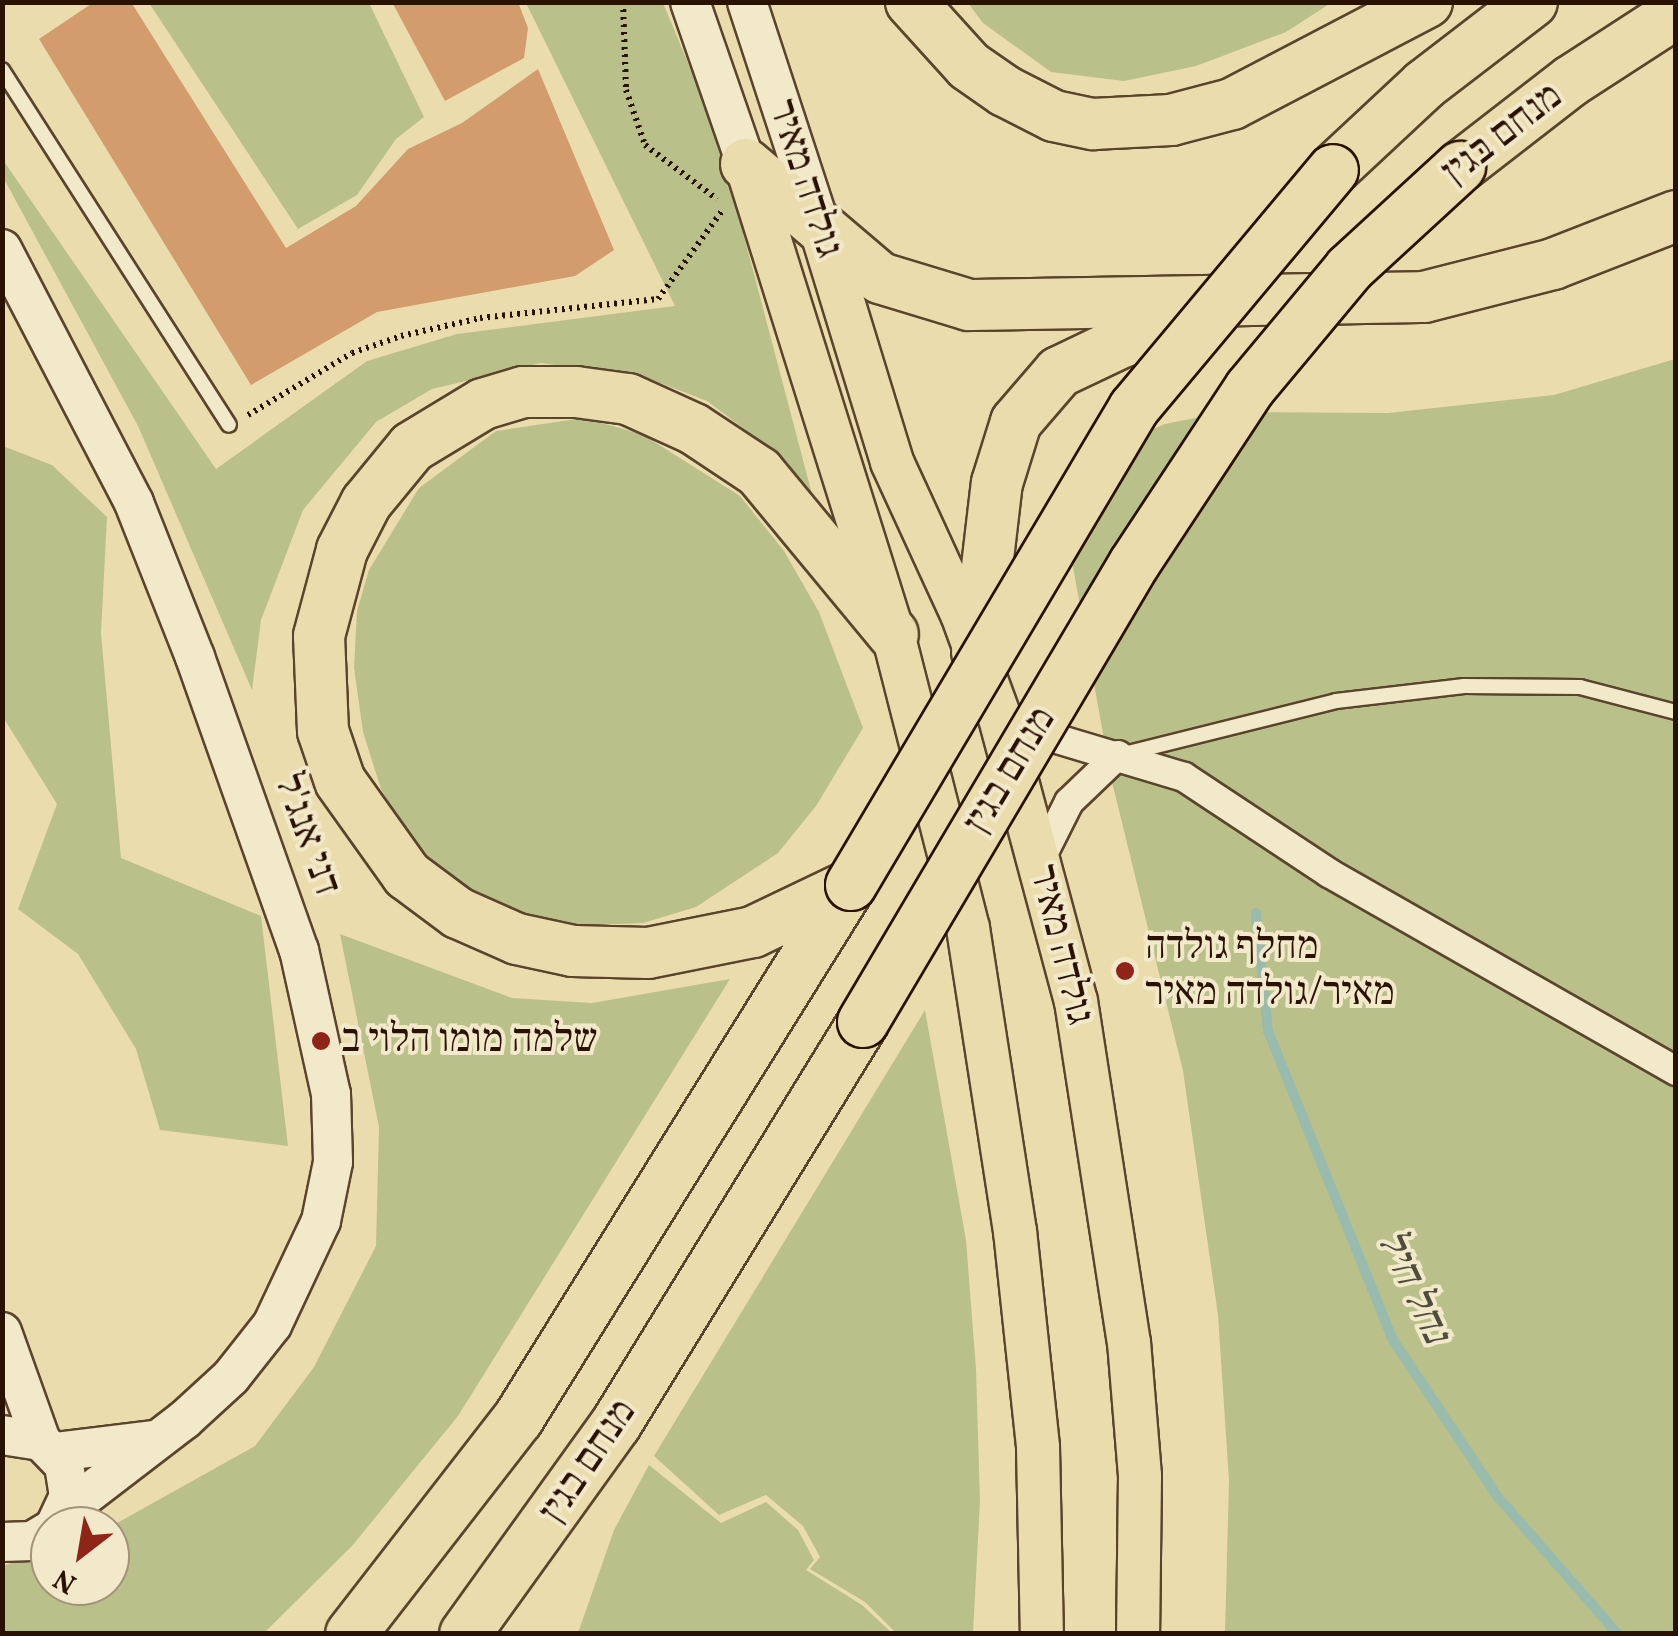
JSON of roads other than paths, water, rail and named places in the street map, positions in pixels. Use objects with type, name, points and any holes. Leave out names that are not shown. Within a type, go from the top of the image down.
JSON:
[{"type":"highway","points":[[911,2],[969,66],[1004,92],[1054,116],[1135,124],[1232,104],[1427,2]]},
{"type":"highway","name":"מנחם בגין","points":[[351,1634],[518,1419],[851,885],[1134,408],[1333,170],[1424,85],[1532,2]]},
{"type":"highway","name":"מנחם בגין","points":[[465,1634],[616,1424],[863,1022],[1134,564],[1250,388],[1350,269],[1460,167],[1571,81],[1676,13]]},
{"type":"highway","points":[[746,164],[823,236],[880,278],[968,306],[1424,297],[1552,264],[1676,216]]},
{"type":"highway","points":[[977,652],[1004,450],[1035,396],[1059,372],[1122,342],[1288,302]]},
{"type":"highway","points":[[851,885],[753,932],[648,953],[573,952],[517,939],[458,913],[407,876],[340,782],[323,731],[319,636],[342,550],[366,504],[412,447],[484,404],[523,392],[628,399],[694,429],[759,472],[893,634]]},
{"type":"main road","name":"גולדה מאיר","points":[[746,164],[893,634],[968,928],[990,1054],[1038,1448],[1042,1634]]},
{"type":"main road","name":"גולדה מאיר","points":[[823,236],[892,462],[977,652],[1000,718],[1076,1001],[1115,1226],[1140,1476],[1138,1634]]},
{"type":"street","name":"גולדה מאיר","points":[[690,2],[746,164]]},
{"type":"street","name":"גולדה מאיר","points":[[747,2],[823,236]]},
{"type":"street","name":"דני אנג'ל","points":[[2,250],[134,502],[195,657],[299,950],[332,1094],[333,1162],[302,1270],[272,1325],[231,1378],[77,1506]]},
{"type":"street","points":[[1000,718],[1065,744],[1184,777],[1330,873],[1676,1071]]},
{"type":"street","points":[[1040,860],[1069,802],[1118,756]]},
{"type":"street","points":[[2,1332],[48,1446],[69,1480],[61,1506]]},
{"type":"street","points":[[2,1435],[48,1446],[161,1438]]},
{"type":"street","points":[[3,1542],[30,1541]]},
{"type":"lane","points":[[2,70],[230,426]]},
{"type":"lane","points":[[1118,756],[1336,701],[1464,686],[1580,686],[1674,710]]},
{"type":"waterway","name":"נחל חיל","points":[[1256,913],[1268,1031],[1393,1340],[1497,1496],[1618,1634]]},
{"type":"place","name":"מחלף גולדה מאיר/גולדה מאיר","points":[[1125,971]]},
{"type":"place","name":"שלמה מומו הלוי ב","points":[[321,1041]]}]
